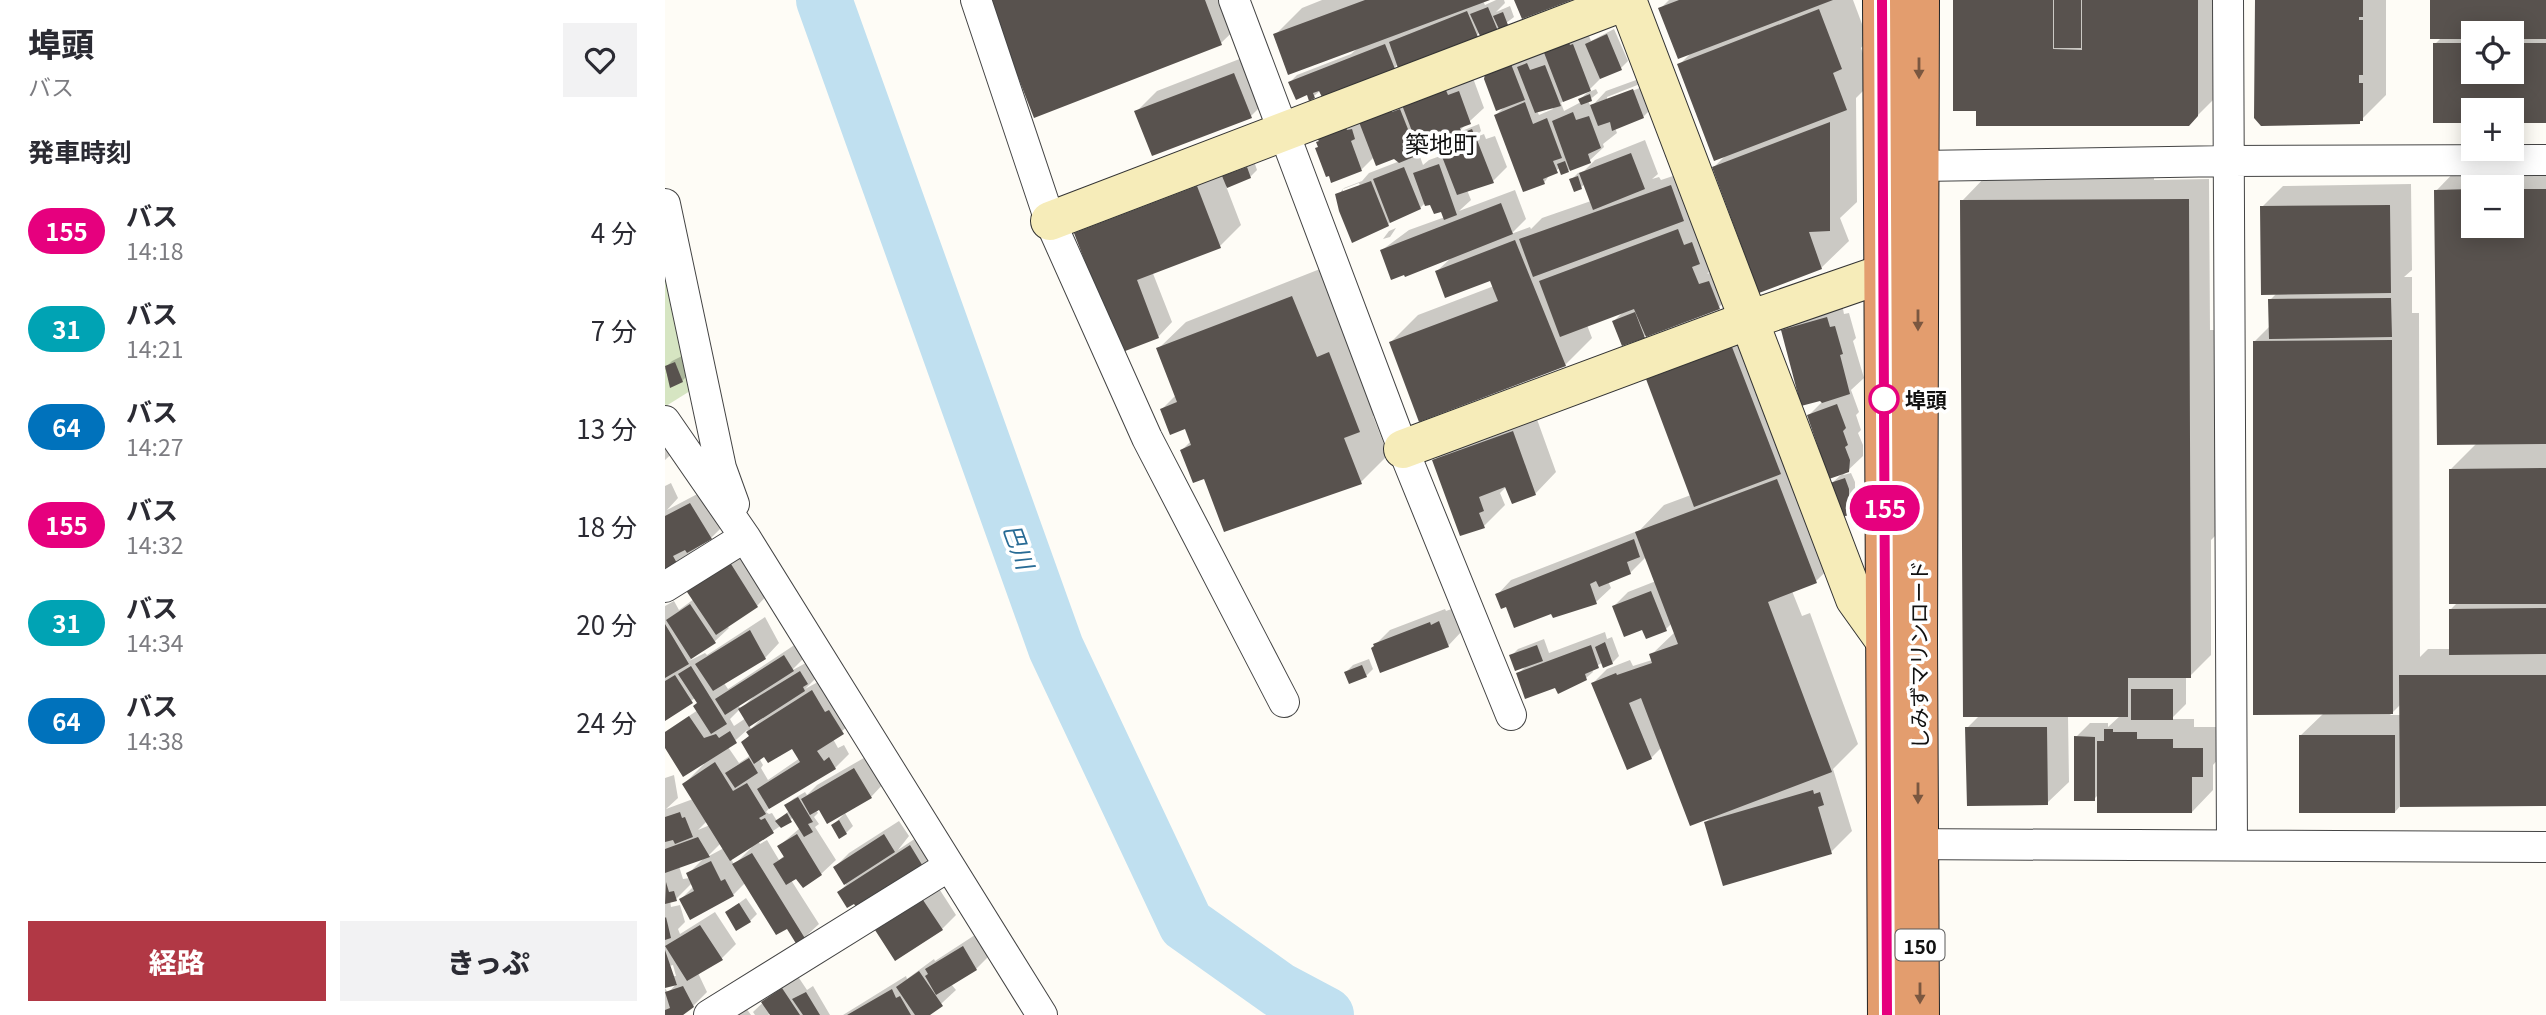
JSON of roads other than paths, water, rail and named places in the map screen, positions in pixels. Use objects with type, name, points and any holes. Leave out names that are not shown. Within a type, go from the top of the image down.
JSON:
[{"type":"highway","name":"しみずマリンロード","points":[[1882,0],[1883,274],[1902,641]]},
{"type":"highway","name":"しみずマリンロード","points":[[1920,0],[1918,261],[1902,641],[1903,860],[1920,1015]]},
{"type":"highway","name":"しみずマリンロード","points":[[1887,1015],[1903,860]]},
{"type":"street","points":[[976,0],[1050,221],[1147,438],[1284,702]]},
{"type":"street","points":[[1234,0],[1403,449],[1511,715]]},
{"type":"street","points":[[1050,221],[1627,0],[1855,599],[1902,641]]},
{"type":"street","points":[[2228,0],[2232,845]]},
{"type":"street","points":[[1919,166],[2546,160]]},
{"type":"street","points":[[665,204],[722,468],[745,537]]},
{"type":"street","points":[[1403,449],[1749,320],[1918,261]]},
{"type":"street","points":[[665,421],[745,537],[1042,1015]]},
{"type":"street","points":[[665,587],[745,537]]},
{"type":"street","points":[[1903,860],[2232,845],[2546,847]]},
{"type":"street","points":[[709,1015],[949,866]]},
{"type":"waterway","name":"巴川","points":[[824,0],[1056,648],[1186,924],[1279,990],[1326,1015]]},
{"type":"place","name":"埠頭","points":[[1884,399]]},
{"type":"district","name":"築地町","points":[[1441,142]]}]
